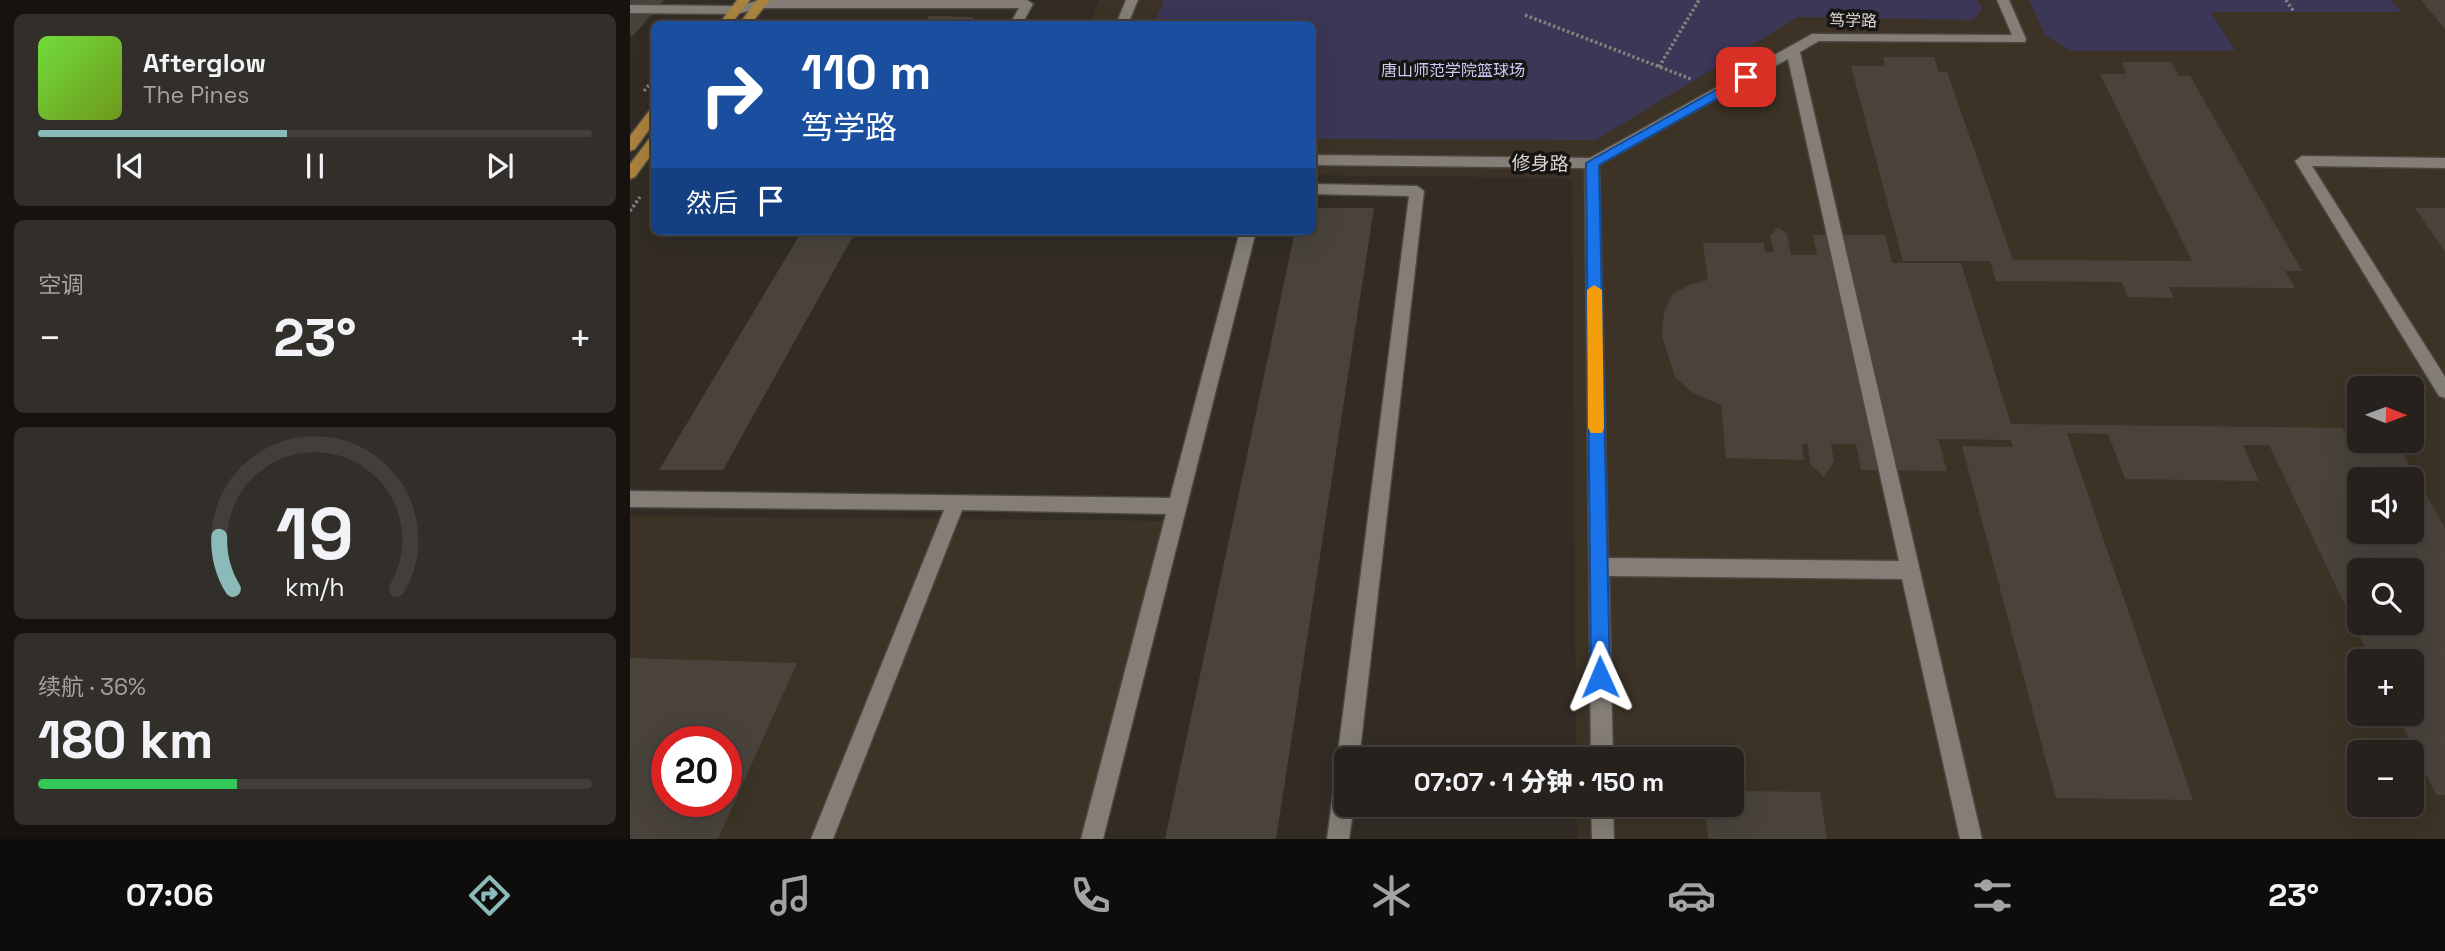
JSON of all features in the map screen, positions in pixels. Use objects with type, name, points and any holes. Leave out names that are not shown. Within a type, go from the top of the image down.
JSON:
[{"type":"main road","points":[[747,21],[762,2]]},
{"type":"main road","points":[[727,21],[740,5]]},
{"type":"main road","points":[[630,146],[651,118]]},
{"type":"main road","points":[[630,174],[651,146]]},
{"type":"street","points":[[1123,21],[1132,0]]},
{"type":"street","name":"笃学路","points":[[1592,163],[1817,37],[2020,39],[2003,0]]},
{"type":"street","points":[[630,9],[762,2],[1027,4],[1018,21]]},
{"type":"street","points":[[1793,51],[1971,839]]},
{"type":"street","name":"修身路","points":[[1316,160],[1592,163],[1602,747]]},
{"type":"street","points":[[2445,163],[2302,161],[2445,391]]},
{"type":"street","points":[[1316,189],[1417,191],[1350,747]]},
{"type":"street","points":[[1092,839],[1247,235]]},
{"type":"street","points":[[630,499],[1177,506]]},
{"type":"street","points":[[822,839],[956,502]]},
{"type":"street","points":[[1599,567],[1911,570]]},
{"type":"street","points":[[1339,839],[1342,817]]},
{"type":"street","points":[[1602,817],[1603,839]]},
{"type":"path","points":[[1659,67],[1699,0]]},
{"type":"path","points":[[2286,0],[2294,12]]},
{"type":"path","points":[[1525,15],[1722,91]]},
{"type":"shaded area","points":[[1099,0],[2445,0],[2445,839],[1577,839],[1577,817],[1744,817],[1744,747],[1576,747],[1572,178],[1316,175],[1316,21],[1090,21]]},
{"type":"shaded area","points":[[630,516],[1167,521],[1087,839],[630,839]]},
{"type":"green space","name":"唐山师范学院篮球场","points":[[1164,0],[1978,0],[1982,9],[1973,20],[1798,17],[1596,140],[1316,139],[1316,21],[1155,21]]},
{"type":"green space","points":[[2029,0],[2391,0],[2401,12],[2211,12],[2235,51],[2071,51],[2045,35]]},
{"type":"building","points":[[630,0],[664,0],[633,36],[630,35]]},
{"type":"building","points":[[2421,0],[2445,0],[2445,29]]},
{"type":"building","points":[[929,16],[974,17],[972,21],[926,21]]},
{"type":"building","points":[[1883,57],[1934,57],[1939,72],[1947,72],[2013,260],[2192,261],[2100,74],[2127,74],[2121,62],[2171,62],[2179,76],[2190,76],[2302,271],[2285,271],[2295,288],[2169,287],[2174,298],[2128,297],[2122,282],[1996,281],[1990,261],[1903,261],[1851,66],[1885,66]]},
{"type":"building","points":[[1316,208],[1374,208],[1276,839],[1165,839],[1294,235],[1316,235]]},
{"type":"building","points":[[2415,208],[2445,208],[2445,252]]},
{"type":"building","points":[[1778,227],[1787,234],[1791,255],[1817,255],[1813,235],[1885,235],[1892,263],[1961,263],[2011,424],[2342,428],[2347,437],[2347,453],[2402,453],[2410,467],[2347,467],[2347,544],[2424,544],[2424,491],[2445,528],[2445,795],[2436,795],[2424,770],[2424,740],[2410,740],[2403,726],[2424,726],[2424,649],[2366,649],[2359,635],[2424,635],[2424,558],[2347,558],[2347,609],[2269,445],[2243,445],[2259,481],[2125,479],[2108,434],[2067,433],[2193,800],[2056,798],[1962,446],[2013,447],[2011,440],[1938,439],[1947,471],[1861,470],[1856,444],[1831,444],[1834,461],[1824,477],[1810,464],[1808,444],[1802,444],[1804,460],[1726,458],[1721,405],[1693,393],[1675,377],[1662,336],[1664,312],[1673,294],[1689,285],[1708,280],[1703,243],[1764,243],[1765,252],[1774,252],[1770,236]]},
{"type":"building","points":[[800,235],[854,235],[723,470],[659,470]]},
{"type":"building","points":[[630,658],[797,663],[742,786],[742,726],[651,726],[651,817],[728,817],[718,839],[630,839]]},
{"type":"building","points":[[1744,791],[1820,792],[1827,839],[1708,839],[1706,817],[1744,817]]},
{"type":"slow traffic","points":[[1594,290],[1596,428]]},
{"type":"route","points":[[1600,677],[1592,163],[1746,77]]}]
